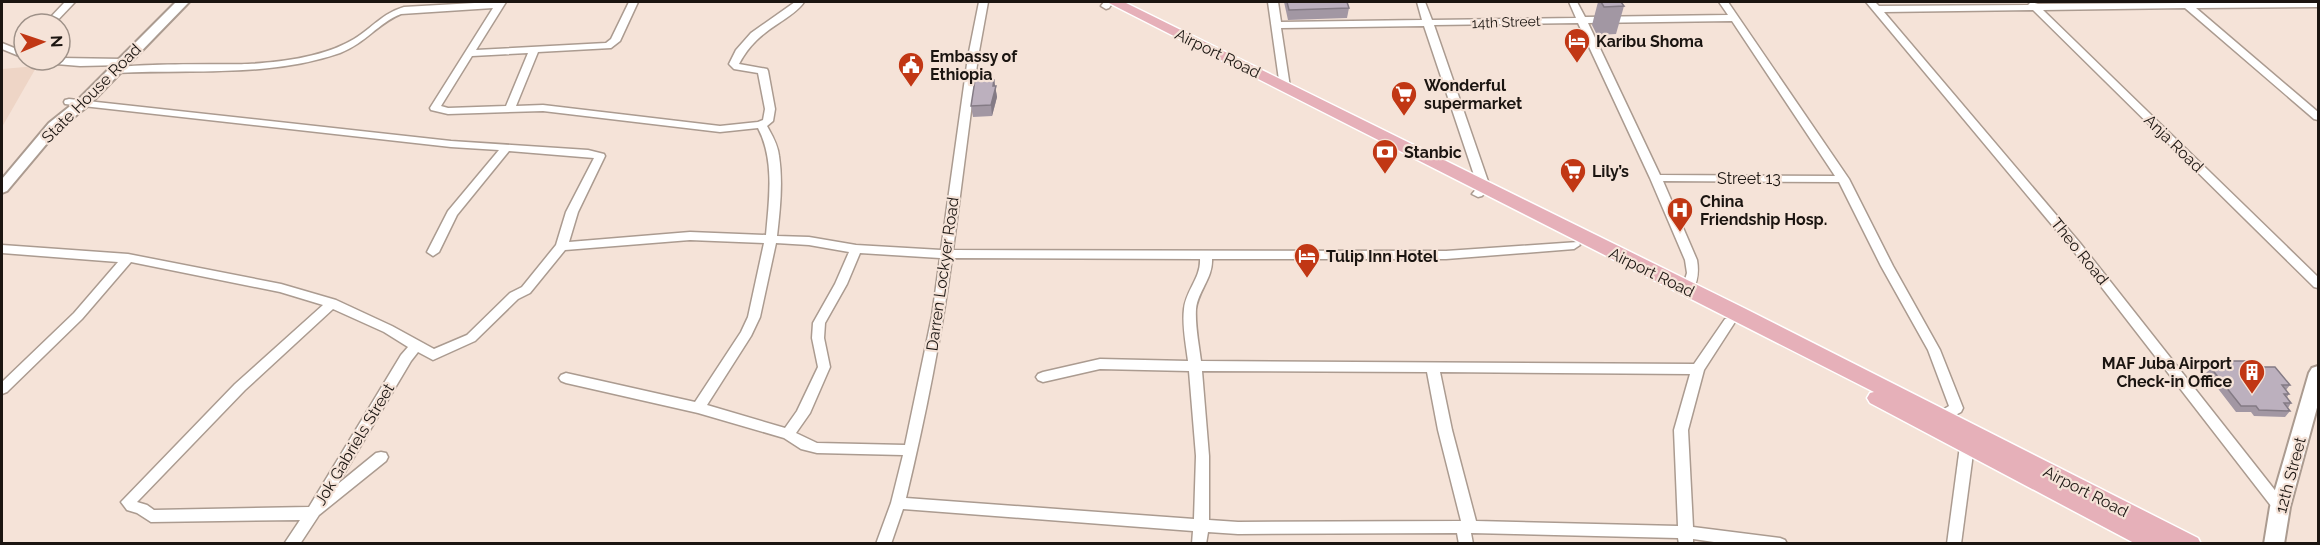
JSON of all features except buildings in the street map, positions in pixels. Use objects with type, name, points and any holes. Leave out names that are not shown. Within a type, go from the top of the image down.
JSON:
[{"type":"main road","points":[[116,65],[169,2]]},
{"type":"main road","name":"State House Road","points":[[2,188],[76,102],[183,2]]},
{"type":"main road","name":"Airport Road","points":[[1106,3],[1285,87],[1481,190],[1574,245],[1729,322],[2157,543]]},
{"type":"main road","name":"Airport Road","points":[[1106,3],[1481,190],[1688,289],[2190,543]]},
{"type":"main road","name":"12th Street","points":[[2274,543],[2280,507],[2319,373]]},
{"type":"street","points":[[471,53],[608,46],[615,41],[633,2]]},
{"type":"street","points":[[496,3],[471,53],[435,108],[448,111],[543,108],[645,118],[712,128],[761,125],[768,121],[770,109],[763,71],[737,67],[734,64],[740,50],[753,36],[800,2]]},
{"type":"street","name":"Darren Lockyer Road","points":[[883,543],[898,503],[939,316],[945,254],[973,57],[984,2]]},
{"type":"street","points":[[1273,2],[1285,87]]},
{"type":"street","points":[[1421,2],[1481,190]]},
{"type":"street","points":[[1573,2],[1656,178],[1691,260],[1694,273],[1688,289]]},
{"type":"street","points":[[1724,2],[1843,179],[1887,266],[1934,350],[1956,408],[1941,418]]},
{"type":"street","points":[[72,62],[116,65],[281,65],[327,54],[350,45],[392,13],[404,10],[496,3]]},
{"type":"street","points":[[2184,3],[2319,117]]},
{"type":"street","name":"Anja Road","points":[[2032,4],[2319,284]]},
{"type":"street","points":[[1874,5],[2319,4]]},
{"type":"street","name":"Theo Road","points":[[1874,5],[2076,246],[2280,507]]},
{"type":"street","name":"14th Street","points":[[1277,25],[1735,18]]},
{"type":"street","points":[[510,109],[534,51]]},
{"type":"street","points":[[2,249],[128,258],[281,288],[332,303],[433,355],[471,338],[514,296],[526,290],[562,246],[572,212],[600,156],[588,153],[451,144],[76,102]]},
{"type":"street","points":[[698,408],[747,333],[754,317],[771,239],[774,210],[774,155],[761,125]]},
{"type":"street","points":[[434,252],[452,214],[507,147]]},
{"type":"street","name":"Street 13","points":[[1656,178],[1843,179]]},
{"type":"street","points":[[562,246],[690,236],[809,241],[856,249],[945,254],[1446,255],[1574,245]]},
{"type":"street","points":[[788,434],[803,413],[824,368],[818,338],[819,323],[841,284],[856,249]]},
{"type":"street","points":[[1199,543],[1202,525],[1202,424],[1190,309],[1193,294],[1206,278],[1208,266],[1206,254]]},
{"type":"street","points":[[2,389],[78,316],[128,258]]},
{"type":"street","points":[[332,303],[240,387],[128,502],[132,506],[142,508],[151,516],[310,514],[381,457]]},
{"type":"street","points":[[1686,538],[1681,430],[1698,369],[1729,322]]},
{"type":"street","name":"Jok Gabriels Street","points":[[291,543],[312,514],[406,358],[417,345]]},
{"type":"street","points":[[1043,377],[1100,364],[1698,369]]},
{"type":"street","points":[[1433,368],[1466,527],[1466,543]]},
{"type":"street","points":[[566,378],[698,408],[788,434],[806,445],[817,448],[911,450]]},
{"type":"street","points":[[1954,543],[1967,446]]},
{"type":"street","points":[[898,503],[1238,528],[1466,527],[1780,543]]},
{"type":"shaded area","points":[[12,68],[12,72],[34,72],[2,127],[2,69]]},
{"type":"place","name":"Karibu Shoma","points":[[1577,64]]},
{"type":"place","name":"Embassy of Ethiopia","points":[[911,88]]},
{"type":"place","name":"Wonderful supermarket","points":[[1404,117]]},
{"type":"place","name":"Stanbic","points":[[1385,175]]},
{"type":"place","name":"Lily’s","points":[[1573,194]]},
{"type":"place","name":"China Friendship Hosp.","points":[[1680,233]]},
{"type":"place","name":"Tulip Inn Hotel","points":[[1307,279]]},
{"type":"place","name":"MAF Juba Airport Check-in Office","points":[[2252,395]]}]
